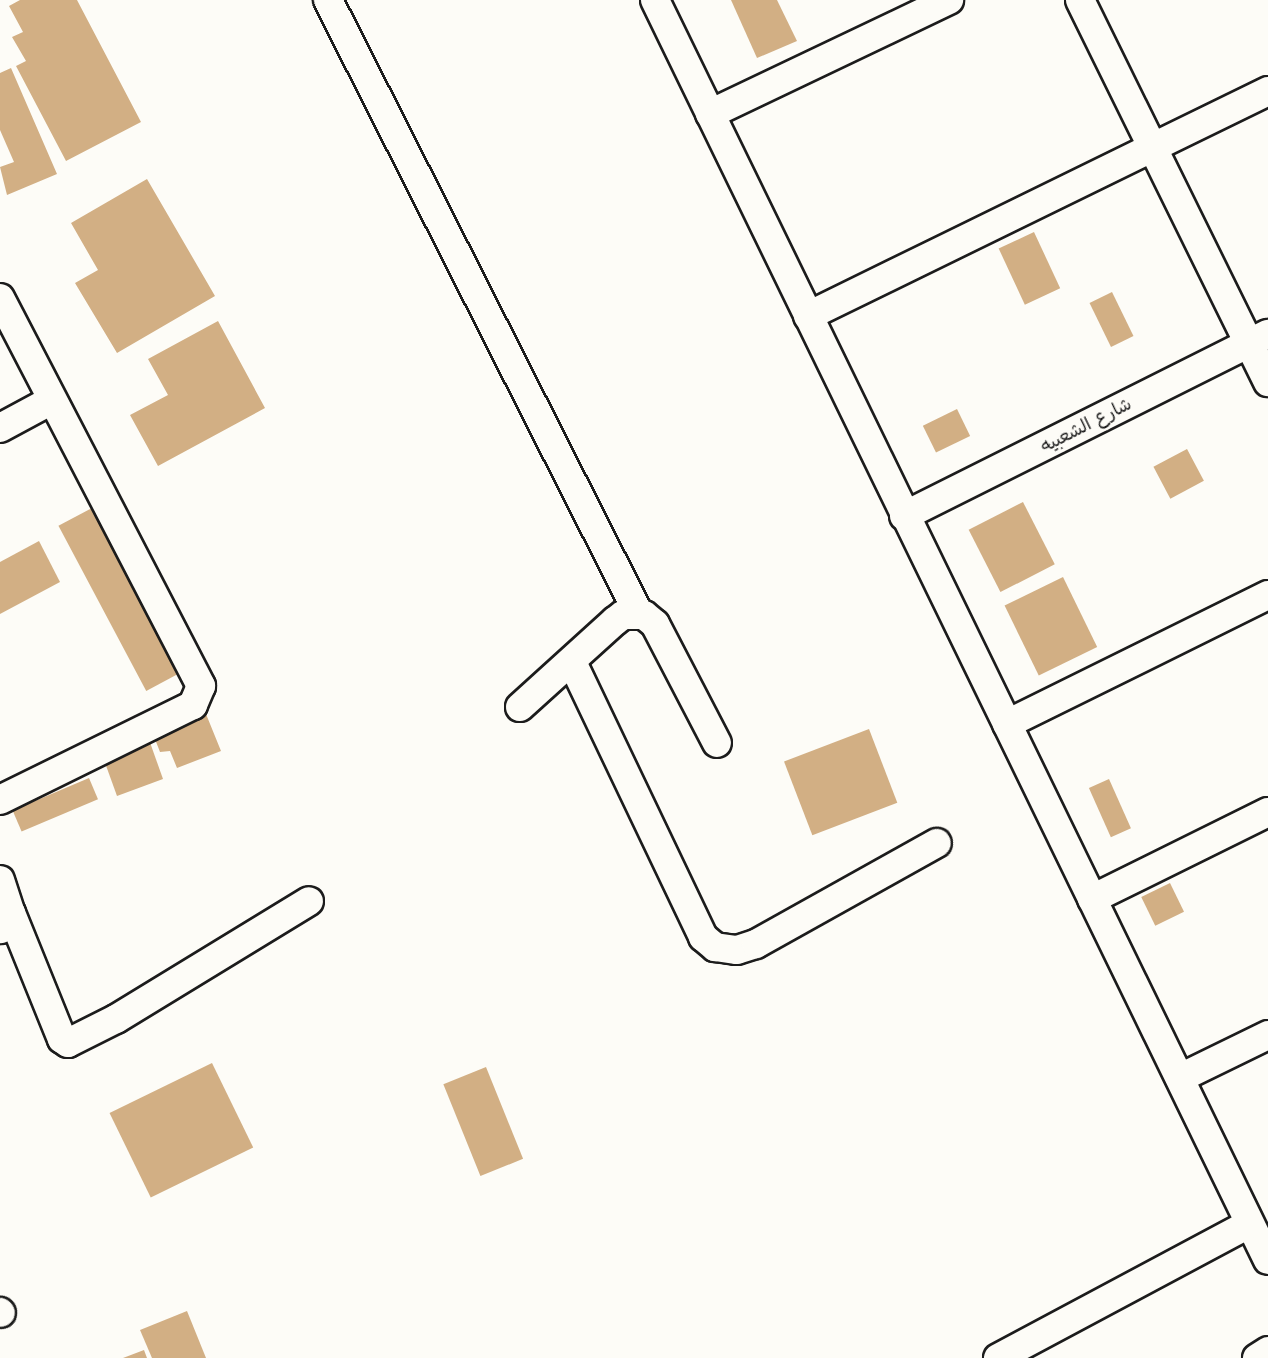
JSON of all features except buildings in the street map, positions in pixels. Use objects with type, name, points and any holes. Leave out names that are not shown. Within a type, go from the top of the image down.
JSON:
[{"type":"street","points":[[328,0],[639,614],[655,624],[717,743]]},
{"type":"street","points":[[655,0],[904,516],[1268,1260]]},
{"type":"street","points":[[710,114],[949,0]]},
{"type":"street","points":[[1080,0],[1153,147],[1258,339],[1268,382]]},
{"type":"street","points":[[808,316],[1268,91]]},
{"type":"street","points":[[0,298],[51,400],[199,679],[201,692],[193,705],[0,800]]},
{"type":"street","name":"شارع الشعبيه","points":[[904,516],[1258,339]]},
{"type":"street","points":[[0,428],[51,400]]},
{"type":"street","points":[[1007,724],[1268,594]]},
{"type":"street","points":[[520,706],[572,662],[615,621],[623,615],[639,614]]},
{"type":"street","points":[[572,662],[703,937],[716,947],[737,950],[756,944],[937,843]]},
{"type":"street","points":[[1092,899],[1268,812]]},
{"type":"street","points":[[0,880],[5,922],[62,1039],[68,1043],[116,1020],[309,901]]},
{"type":"street","points":[[1180,1078],[1268,1035]]},
{"type":"street","points":[[998,1358],[1249,1224]]},
{"type":"street","points":[[1257,1358],[1268,1351]]}]
